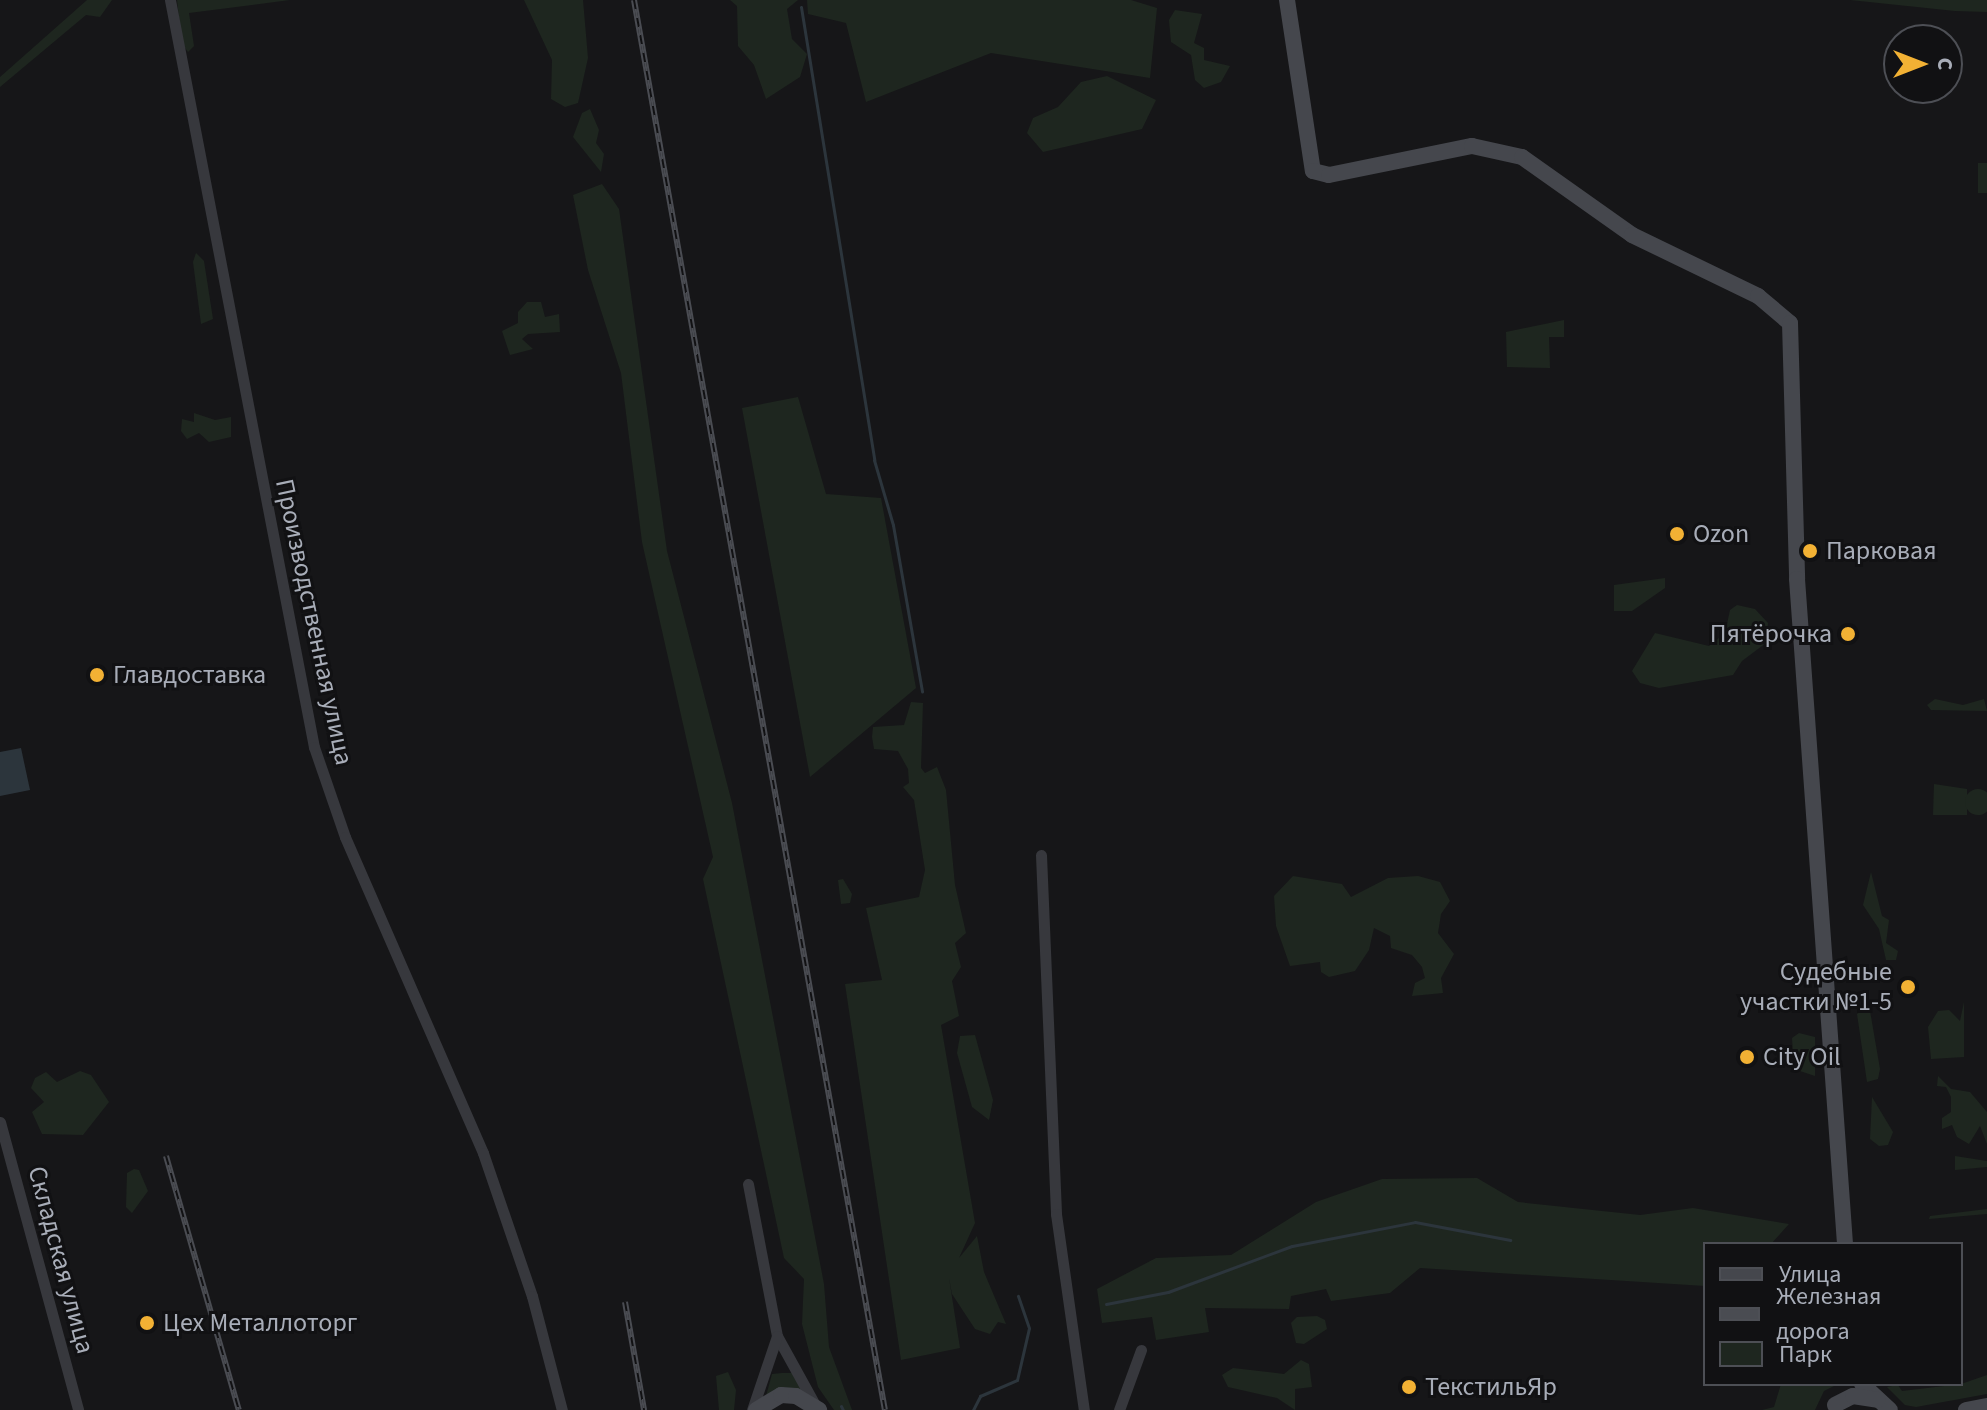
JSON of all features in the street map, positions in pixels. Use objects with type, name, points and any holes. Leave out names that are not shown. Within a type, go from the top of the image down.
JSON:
[{"type":"street","name":"Производственная улица","points":[[170,0],[314,747],[345,837],[483,1153],[532,1296],[562,1410]]},
{"type":"street","points":[[1287,0],[1313,171],[1342,173],[1472,146],[1522,157],[1632,235],[1758,296],[1790,323],[1797,579],[1845,1242]]},
{"type":"street","points":[[1041,855],[1056,1214],[1084,1410]]},
{"type":"street","name":"Складская улица","points":[[0,1122],[78,1410]]},
{"type":"street","points":[[748,1184],[777,1336],[817,1407]]},
{"type":"street","points":[[754,1410],[777,1336]]},
{"type":"street","points":[[1119,1410],[1141,1350]]},
{"type":"street","points":[[1833,1407],[1842,1386]]},
{"type":"street","points":[[1864,1386],[1887,1407]]},
{"type":"street","points":[[754,1410],[781,1395],[817,1407]]},
{"type":"street","points":[[1833,1407],[1853,1396],[1887,1407]]},
{"type":"street","points":[[1966,1410],[1987,1406]]},
{"type":"green space","points":[[87,0],[112,0],[100,17],[86,15],[0,87],[0,77]]},
{"type":"green space","points":[[177,0],[290,0],[189,13],[194,46],[188,52],[182,44]]},
{"type":"green space","points":[[524,0],[583,0],[588,58],[578,103],[565,107],[551,99],[552,60]]},
{"type":"green space","points":[[730,0],[798,0],[787,9],[792,39],[807,54],[800,77],[766,99],[754,65],[738,46],[737,6]]},
{"type":"green space","points":[[807,0],[1131,0],[1157,8],[1150,78],[991,53],[866,102],[846,23],[808,14]]},
{"type":"green space","points":[[1850,0],[1987,0],[1987,12],[1955,11]]},
{"type":"green space","points":[[1175,10],[1202,14],[1194,43],[1204,48],[1204,60],[1230,66],[1221,82],[1204,88],[1195,80],[1191,55],[1171,42],[1169,20]]},
{"type":"green space","points":[[1107,76],[1156,100],[1142,129],[1043,152],[1027,133],[1033,118],[1058,107],[1081,82]]},
{"type":"green space","points":[[590,109],[599,130],[596,143],[604,154],[601,172],[573,137],[582,113]]},
{"type":"green space","points":[[1978,163],[1987,163],[1987,193],[1978,193]]},
{"type":"green space","points":[[602,184],[619,209],[667,551],[732,803],[824,1284],[829,1347],[852,1410],[834,1410],[818,1387],[802,1324],[804,1279],[784,1258],[703,879],[713,857],[642,542],[621,373],[588,270],[573,195]]},
{"type":"green space","points":[[196,253],[204,261],[213,319],[201,324],[193,262]]},
{"type":"green space","points":[[527,302],[541,302],[545,317],[559,314],[560,332],[528,334],[522,339],[533,349],[510,355],[502,331],[518,323],[518,312]]},
{"type":"green space","points":[[1564,320],[1564,337],[1549,337],[1550,368],[1507,367],[1506,332]]},
{"type":"green space","points":[[798,397],[826,494],[881,498],[916,688],[810,777],[742,408]]},
{"type":"green space","points":[[194,413],[215,420],[231,417],[231,437],[209,442],[199,433],[187,439],[181,431],[182,419],[194,422]]},
{"type":"green space","points":[[1665,578],[1665,588],[1632,611],[1614,611],[1614,585]]},
{"type":"green space","points":[[1737,605],[1755,609],[1768,623],[1766,643],[1742,661],[1733,675],[1659,688],[1640,683],[1632,671],[1655,633],[1709,646],[1725,633],[1730,610]]},
{"type":"green space","points":[[1935,699],[1963,705],[1984,699],[1987,711],[1931,710],[1927,705]]},
{"type":"green space","points":[[911,702],[923,703],[921,768],[925,773],[937,767],[946,790],[955,885],[966,933],[955,943],[961,967],[952,981],[959,1016],[941,1025],[975,1223],[959,1258],[977,1236],[984,1272],[1006,1324],[998,1322],[990,1334],[975,1329],[952,1294],[949,1278],[960,1348],[901,1360],[845,984],[882,980],[866,908],[919,897],[925,870],[914,800],[903,787],[909,783],[908,769],[898,751],[874,749],[872,737],[873,727],[904,725]]},
{"type":"green space","points":[[1934,784],[1967,789],[1967,815],[1933,815]]},
{"type":"green space","points":[[1978,789],[1987,793],[1987,811],[1978,815],[1969,811],[1965,802],[1969,793]]},
{"type":"green space","points":[[1871,872],[1882,916],[1889,920],[1886,943],[1898,951],[1896,960],[1886,960],[1879,929],[1863,905]]},
{"type":"green space","points":[[1293,876],[1342,884],[1351,897],[1388,878],[1418,876],[1440,882],[1450,901],[1441,914],[1438,933],[1454,954],[1441,978],[1443,993],[1412,996],[1415,983],[1425,978],[1422,967],[1412,955],[1391,948],[1390,936],[1374,928],[1369,950],[1355,971],[1329,977],[1321,972],[1320,962],[1290,966],[1276,926],[1274,896]]},
{"type":"green space","points":[[843,879],[852,894],[850,903],[841,904],[838,880]]},
{"type":"green space","points":[[1964,1002],[1964,1057],[1931,1059],[1928,1027],[1938,1011],[1949,1010],[1960,1021]]},
{"type":"green space","points":[[1869,1005],[1880,1069],[1878,1079],[1867,1082],[1857,1014]]},
{"type":"green space","points":[[1799,1033],[1815,1037],[1815,1076],[1794,1069],[1792,1038]]},
{"type":"green space","points":[[975,1035],[993,1100],[989,1120],[972,1107],[957,1053],[960,1036]]},
{"type":"green space","points":[[80,1071],[91,1075],[109,1102],[83,1135],[42,1134],[32,1112],[44,1102],[31,1088],[35,1078],[46,1072],[57,1082]]},
{"type":"green space","points":[[1938,1076],[1951,1089],[1970,1092],[1987,1112],[1987,1144],[1980,1126],[1969,1144],[1957,1137],[1952,1125],[1942,1129],[1942,1118],[1951,1112],[1951,1097],[1946,1087],[1937,1086]]},
{"type":"green space","points":[[1872,1097],[1893,1132],[1888,1145],[1879,1146],[1870,1139]]},
{"type":"green space","points":[[1955,1156],[1987,1161],[1987,1167],[1955,1170]]},
{"type":"green space","points":[[139,1170],[148,1191],[132,1213],[126,1207],[127,1173]]},
{"type":"green space","points":[[1477,1178],[1518,1202],[1640,1215],[1693,1208],[1789,1224],[1773,1242],[1703,1242],[1703,1286],[1420,1268],[1390,1293],[1331,1301],[1326,1289],[1291,1296],[1289,1309],[1205,1308],[1209,1332],[1156,1340],[1152,1317],[1102,1323],[1097,1289],[1156,1258],[1231,1255],[1316,1202],[1382,1179]]},
{"type":"green space","points":[[1987,1209],[1987,1214],[1929,1219],[1930,1216]]},
{"type":"green space","points":[[1317,1316],[1325,1320],[1327,1329],[1304,1344],[1296,1343],[1291,1323],[1297,1317]]},
{"type":"green space","points":[[1301,1360],[1309,1364],[1312,1387],[1295,1389],[1295,1410],[1277,1398],[1228,1387],[1222,1375],[1233,1368],[1284,1374]]},
{"type":"green space","points":[[728,1372],[736,1390],[734,1410],[719,1410],[716,1376]]},
{"type":"green space","points":[[792,1373],[803,1392],[766,1396],[772,1374]]},
{"type":"green space","points":[[1987,1375],[1987,1394],[1916,1407],[1905,1405],[1887,1387],[1899,1386],[1902,1391],[1963,1386],[1963,1383]]},
{"type":"green space","points":[[1780,1386],[1834,1386],[1824,1391],[1815,1410],[1762,1410],[1774,1407]]},
{"type":"shaded area","points":[[21,748],[30,790],[0,796],[0,752]]},
{"type":"waterway","points":[[801,7],[874,460],[893,525],[922,692]]},
{"type":"waterway","points":[[1106,1304],[1168,1292],[1292,1246],[1415,1222],[1510,1240]]},
{"type":"waterway","points":[[973,1410],[980,1396],[1017,1380],[1029,1328],[1018,1296]]},
{"type":"waterway","points":[[841,1406],[843,1410]]},
{"type":"railway","points":[[634,0],[885,1410]]},
{"type":"railway","points":[[166,1156],[239,1410]]},
{"type":"railway","points":[[625,1302],[644,1410]]},
{"type":"place","name":"Ozon","points":[[1677,534]]},
{"type":"place","name":"Парковая","points":[[1810,551]]},
{"type":"place","name":"Пятёрочка","points":[[1848,634]]},
{"type":"place","name":"Главдоставка","points":[[97,675]]},
{"type":"place","name":"Судебные участки №1-5","points":[[1908,987]]},
{"type":"place","name":"City Oil","points":[[1747,1057]]},
{"type":"place","name":"Цех Металлоторг","points":[[147,1323]]},
{"type":"place","name":"ТекстильЯр","points":[[1409,1387]]}]
